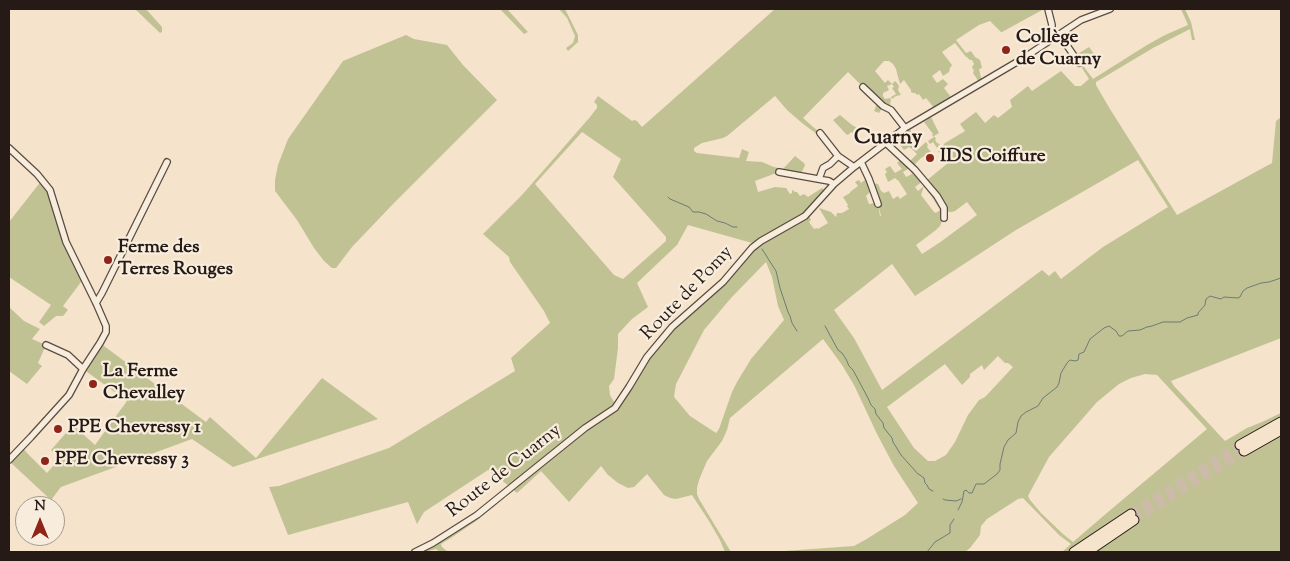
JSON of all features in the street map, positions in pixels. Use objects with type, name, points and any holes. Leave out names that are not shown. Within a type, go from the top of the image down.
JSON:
[{"type":"highway","points":[[1281,422],[1242,448],[1281,430]]},
{"type":"highway","points":[[1074,552],[1132,517],[1087,552]]},
{"type":"street","points":[[1048,9],[1052,25],[1056,32],[1060,33],[1079,64]]},
{"type":"street","name":"Route de Pomy","points":[[611,411],[620,402],[647,357],[662,338],[681,318],[723,282],[757,244],[808,214],[834,184],[854,166],[905,128],[1022,59],[1060,33],[1090,16],[1110,9]]},
{"type":"street","points":[[1047,42],[1052,25]]},
{"type":"street","points":[[862,87],[883,106],[891,110],[905,128]]},
{"type":"street","points":[[820,133],[838,156],[854,166]]},
{"type":"street","points":[[886,143],[915,170],[937,196],[944,208],[944,218]]},
{"type":"street","points":[[9,148],[37,174],[50,190],[66,242],[96,303],[106,330],[69,395],[9,460]]},
{"type":"street","points":[[819,179],[822,170],[838,156]]},
{"type":"street","points":[[96,303],[167,162]]},
{"type":"street","points":[[861,162],[878,204]]},
{"type":"street","points":[[779,172],[829,181],[834,184]]},
{"type":"street","points":[[46,345],[68,355],[84,369]]},
{"type":"street","name":"Route de Cuarny","points":[[414,552],[433,543],[477,516],[585,428],[611,411]]},
{"type":"green space","points":[[135,9],[146,9],[162,27],[162,32],[160,33]]},
{"type":"green space","points":[[500,9],[507,9],[528,32],[524,34]]},
{"type":"green space","points":[[559,9],[565,9],[578,35],[578,42],[568,51],[566,48],[573,43],[575,36],[567,18]]},
{"type":"green space","points":[[775,9],[1044,9],[1002,32],[990,21],[979,25],[956,40],[966,53],[971,51],[980,60],[982,68],[979,69],[981,78],[985,78],[979,82],[973,73],[972,67],[974,64],[972,60],[966,57],[955,43],[942,52],[952,65],[949,72],[943,76],[940,70],[932,76],[937,83],[943,79],[948,84],[944,88],[951,97],[956,94],[957,96],[935,109],[926,98],[923,100],[919,94],[911,92],[904,80],[900,84],[893,64],[889,61],[884,61],[875,71],[885,83],[888,80],[892,84],[887,86],[889,90],[883,93],[885,99],[891,99],[890,105],[885,103],[879,113],[874,111],[877,104],[848,72],[803,118],[820,133],[818,135],[787,110],[775,96],[727,136],[702,143],[694,148],[694,151],[697,153],[739,158],[742,149],[749,152],[746,161],[762,162],[783,169],[795,156],[805,165],[800,176],[779,172],[755,181],[758,192],[775,187],[786,188],[790,194],[793,190],[800,196],[804,194],[808,197],[822,188],[827,192],[808,214],[811,220],[809,222],[814,229],[818,229],[828,223],[819,208],[831,212],[836,217],[837,213],[842,213],[849,209],[843,197],[858,186],[855,182],[859,180],[861,183],[866,179],[872,190],[866,196],[869,204],[878,204],[881,216],[873,183],[878,184],[884,193],[889,191],[893,199],[898,196],[900,199],[907,194],[898,180],[895,178],[888,182],[885,174],[887,172],[885,169],[890,166],[895,173],[902,169],[897,163],[902,159],[911,167],[903,172],[906,177],[912,174],[911,172],[914,170],[923,181],[915,187],[918,191],[924,186],[921,195],[936,213],[940,210],[927,191],[930,188],[937,196],[926,181],[948,163],[938,151],[945,143],[965,131],[960,124],[976,112],[985,123],[994,115],[998,118],[1012,107],[1010,100],[1028,86],[1032,91],[1061,71],[1075,86],[1081,86],[1089,79],[1076,55],[1089,47],[1094,54],[1081,63],[1093,79],[1147,45],[1188,25],[1181,9],[1185,9],[1191,22],[1195,40],[1192,40],[1190,29],[1153,48],[1096,82],[1096,85],[1177,215],[1272,163],[1276,121],[1281,117],[1281,338],[1171,381],[1225,441],[1247,428],[1281,413],[1281,552],[1062,552],[1071,544],[1059,535],[1023,498],[1018,499],[987,519],[981,526],[980,535],[965,552],[731,552],[725,552],[709,521],[692,495],[676,499],[670,498],[664,495],[647,474],[634,487],[628,488],[608,475],[601,466],[569,502],[541,471],[517,493],[511,488],[495,502],[497,504],[476,521],[441,544],[448,552],[440,552],[436,549],[425,552],[410,552],[463,523],[509,486],[488,470],[424,512],[417,524],[408,502],[288,535],[269,487],[279,486],[389,448],[515,371],[511,358],[550,323],[544,311],[510,262],[509,257],[483,234],[522,195],[590,117],[597,108],[594,102],[598,96],[632,121],[637,121],[642,127]],"holes":[[[582,132],[621,159],[613,177],[666,237],[666,241],[623,279],[614,275],[535,184]],[[1138,160],[1168,207],[1103,247],[1061,279],[1055,271],[1049,276],[1042,270],[882,390],[854,338],[834,310],[892,264],[915,296],[1016,230]],[[937,196],[949,212],[955,211],[967,202],[977,215],[922,254],[916,245],[940,226],[944,216]],[[688,225],[752,243],[750,248],[726,274],[678,317],[642,360],[614,402],[610,395],[609,386],[614,379],[618,334],[632,319],[648,307],[637,283],[677,245]],[[766,262],[772,277],[778,306],[784,320],[751,359],[737,382],[716,433],[690,416],[674,397],[676,384],[704,330],[731,298]],[[823,339],[854,385],[894,466],[918,503],[905,515],[854,546],[784,551],[731,552],[697,494],[699,480],[707,461],[722,441],[730,418]],[[998,356],[1005,363],[1013,367],[985,397],[979,400],[968,415],[955,442],[946,455],[935,461],[928,461],[914,448],[887,407],[945,364],[962,385],[970,377],[970,374],[982,365],[984,370]],[[1145,374],[1157,375],[1207,429],[1073,542],[1041,513],[1028,496],[1049,457],[1097,402],[1119,384]]]},
{"type":"green space","points":[[406,35],[414,39],[447,45],[463,65],[497,100],[393,204],[352,247],[336,268],[332,268],[314,248],[297,220],[275,191],[278,165],[288,139],[343,61]]},
{"type":"green space","points":[[895,81],[899,86],[898,90],[901,95],[892,99],[891,97],[896,94],[892,88],[894,87],[892,84]]},
{"type":"green space","points":[[840,115],[859,129],[859,132],[846,134],[833,120]]},
{"type":"green space","points":[[931,117],[939,133],[934,136],[937,143],[940,144],[937,148],[933,142],[930,144],[928,141],[934,137],[924,122]]},
{"type":"green space","points":[[910,129],[915,139],[912,146],[916,151],[926,142],[931,152],[914,165],[910,161],[917,154],[912,149],[909,147],[904,150],[896,140],[891,145],[889,143],[899,135],[903,142],[908,139],[904,132]]},
{"type":"green space","points":[[42,180],[47,186],[61,226],[84,278],[63,306],[68,310],[63,316],[56,316],[44,326],[39,322],[51,305],[9,277],[9,222]]},
{"type":"green space","points":[[9,307],[24,321],[40,329],[32,339],[46,345],[38,363],[42,366],[27,384],[9,371]]},
{"type":"green space","points":[[100,343],[206,422],[210,417],[256,458],[322,378],[378,419],[233,467],[192,439],[61,487],[54,496],[47,496],[9,461],[22,447],[47,473],[59,459],[51,450],[73,425],[95,445],[127,401],[83,369]]},
{"type":"waterway","points":[[668,197],[689,207],[693,212],[706,214],[717,221],[737,227]]},
{"type":"waterway","points":[[762,249],[776,271],[788,312],[797,331]]},
{"type":"waterway","points":[[958,510],[964,491],[972,493],[976,484],[984,484],[1000,470],[1004,447],[1008,440],[1016,433],[1021,416],[1038,406],[1043,398],[1057,387],[1061,373],[1067,363],[1070,360],[1078,360],[1079,354],[1084,352],[1090,339],[1104,328],[1109,326],[1119,336],[1122,336],[1128,331],[1140,330],[1163,322],[1180,322],[1198,315],[1205,305],[1206,299],[1210,296],[1221,299],[1224,297],[1238,298],[1247,288],[1281,278]]},
{"type":"waterway","points":[[825,326],[838,350],[853,370],[876,414],[901,455],[924,478],[929,489],[933,491]]},
{"type":"waterway","points":[[943,499],[956,501],[961,499]]},
{"type":"waterway","points":[[927,552],[935,542],[950,533],[950,525],[954,519]]},
{"type":"tunnel","points":[[1131,514],[1240,445]]},
{"type":"tunnel","points":[[1134,520],[1244,451]]},
{"type":"place","name":"Collège de Cuarny","points":[[1006,50]]},
{"type":"place","name":"IDS Coiffure","points":[[930,158]]},
{"type":"place","name":"Ferme des Terres Rouges","points":[[108,260]]},
{"type":"place","name":"La Ferme Chevalley","points":[[93,384]]},
{"type":"place","name":"PPE Chevressy 1","points":[[58,429]]},
{"type":"place","name":"PPE Chevressy 3","points":[[45,461]]},
{"type":"district","name":"Cuarny","points":[[888,139]]}]
